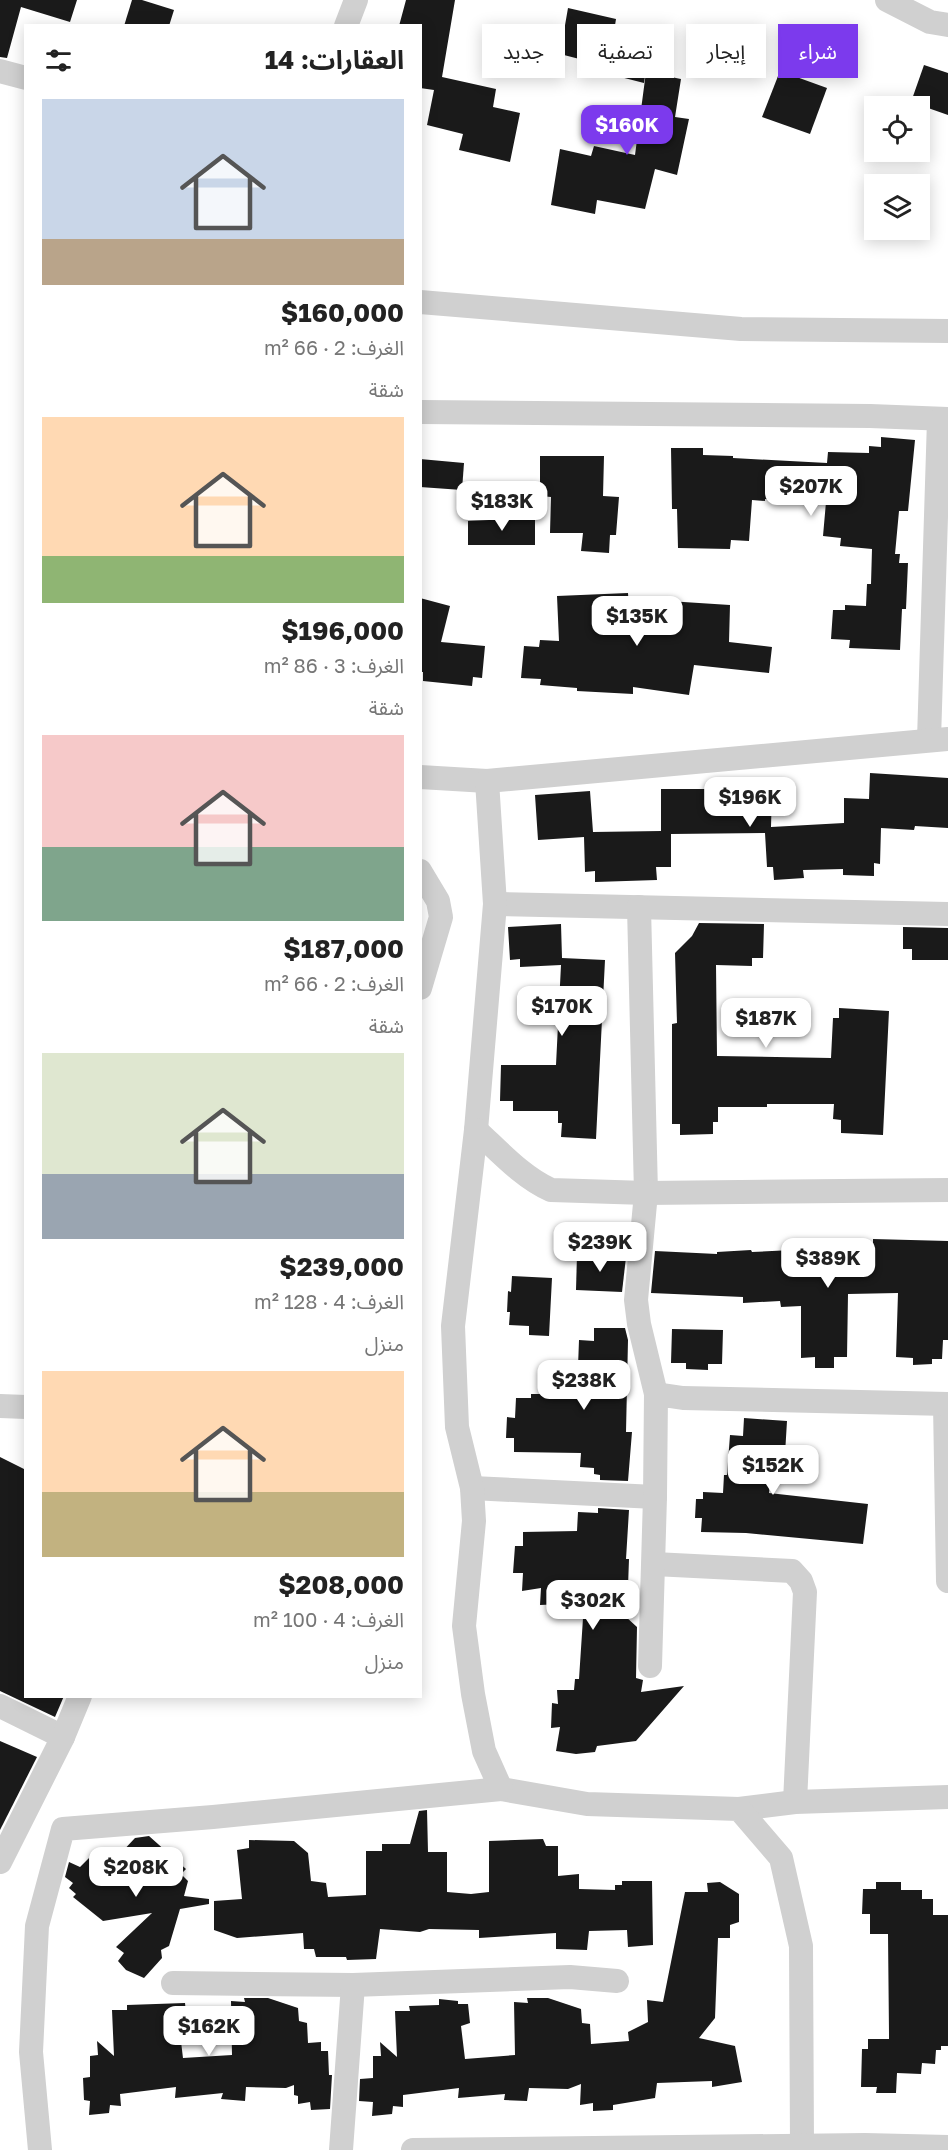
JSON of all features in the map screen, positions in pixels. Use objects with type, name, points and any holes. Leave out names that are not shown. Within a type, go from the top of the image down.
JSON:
[{"type":"street","points":[[347,24],[356,0]]},
{"type":"street","points":[[887,0],[930,22],[948,26]]},
{"type":"street","points":[[0,71],[24,77]]},
{"type":"street","points":[[422,302],[741,329],[948,331]]},
{"type":"street","points":[[422,412],[870,416],[944,420],[939,739],[487,781],[422,777]]},
{"type":"street","points":[[487,781],[495,904],[476,1130],[453,1326],[458,1427],[472,1488],[474,1521],[464,1626],[473,1694],[484,1751],[501,1790]]},
{"type":"street","points":[[422,874],[438,901],[441,917],[422,981]]},
{"type":"street","points":[[495,904],[948,914]]},
{"type":"street","points":[[639,907],[646,1193],[636,1300],[639,1324],[656,1395],[650,1666]]},
{"type":"street","points":[[476,1130],[522,1172],[537,1184],[551,1190],[646,1193],[948,1190]]},
{"type":"street","points":[[656,1395],[683,1398],[947,1404],[948,1581]]},
{"type":"street","points":[[0,1406],[24,1407]]},
{"type":"street","points":[[472,1488],[655,1497]]},
{"type":"street","points":[[654,1564],[792,1571],[801,1581],[805,1592],[795,1802]]},
{"type":"street","points":[[0,1862],[63,1737],[79,1698]]},
{"type":"street","points":[[0,1706],[63,1737]]},
{"type":"street","points":[[40,2150],[31,2052],[37,1926],[63,1829],[501,1790],[587,1804],[739,1809],[795,1802],[948,1797]]},
{"type":"street","points":[[739,1809],[781,1858],[801,1946],[802,2146]]},
{"type":"street","points":[[173,1983],[353,1985],[570,1977],[617,1981]]},
{"type":"street","points":[[341,2150],[353,1985]]},
{"type":"street","points":[[413,2150],[866,2145],[948,2147]]},
{"type":"building","points":[[0,0],[77,0],[70,22],[21,7],[7,58],[0,57]]},
{"type":"building","points":[[132,0],[142,0],[174,10],[170,24],[125,24]]},
{"type":"building","points":[[406,0],[455,0],[442,77],[496,89],[493,107],[520,113],[510,162],[459,150],[463,134],[427,125],[434,90],[422,88],[422,24],[400,24]]},
{"type":"building","points":[[568,8],[616,19],[615,24],[577,24],[577,58],[565,55],[565,25]]},
{"type":"building","points":[[924,65],[948,73],[948,115],[930,109],[930,96],[913,96]]},
{"type":"building","points":[[778,76],[778,78],[799,78],[827,88],[810,134],[762,117]]},
{"type":"building","points":[[624,78],[645,78],[644,83]]},
{"type":"building","points":[[645,78],[681,79],[675,117],[689,119],[677,175],[655,169],[645,209],[597,200],[595,214],[551,205],[560,149],[591,156],[594,146],[635,155]]},
{"type":"building","points":[[881,437],[915,440],[908,511],[899,511],[895,554],[900,554],[899,563],[908,563],[906,609],[902,609],[900,650],[849,648],[850,640],[831,639],[833,610],[845,610],[845,605],[866,606],[867,584],[871,584],[872,549],[840,546],[841,538],[823,536],[826,502],[752,500],[749,541],[731,540],[730,549],[678,548],[677,509],[672,509],[671,448],[703,448],[703,455],[733,456],[733,458],[827,463],[828,452],[869,453],[869,446],[881,447]]},
{"type":"building","points":[[540,456],[604,456],[603,496],[619,497],[616,535],[610,535],[609,553],[581,551],[583,533],[550,533],[551,497],[540,496]]},
{"type":"building","points":[[422,459],[464,463],[462,490],[422,487]]},
{"type":"building","points":[[535,518],[535,545],[468,545],[468,521]]},
{"type":"building","points":[[628,593],[630,628],[665,633],[668,601],[730,605],[729,642],[772,647],[769,673],[694,665],[689,695],[633,687],[633,694],[577,691],[577,688],[540,685],[541,679],[521,678],[524,646],[539,647],[540,640],[559,641],[557,596]]},
{"type":"building","points":[[422,599],[450,606],[441,642],[485,646],[482,678],[473,677],[472,686],[423,681]]},
{"type":"building","points":[[870,773],[948,778],[948,828],[915,826],[914,830],[881,828],[880,864],[874,863],[874,876],[843,875],[843,869],[803,870],[804,878],[774,880],[773,867],[767,867],[765,833],[671,834],[671,867],[656,867],[657,880],[595,882],[595,871],[585,872],[584,837],[538,840],[535,795],[590,791],[593,832],[661,831],[661,789],[772,789],[771,827],[844,823],[844,798],[869,799]]},
{"type":"building","points":[[699,923],[764,924],[763,958],[752,958],[752,966],[716,965],[717,1056],[831,1058],[833,1018],[839,1018],[839,1008],[889,1011],[883,1135],[841,1133],[841,1120],[833,1119],[834,1104],[767,1104],[767,1107],[718,1107],[718,1122],[713,1122],[713,1134],[680,1135],[680,1124],[672,1124],[672,1024],[677,1023],[675,953],[692,936]]},
{"type":"building","points":[[561,924],[562,958],[605,960],[596,1139],[561,1137],[562,1123],[558,1123],[558,1111],[513,1111],[513,1101],[500,1101],[501,1065],[556,1065],[561,965],[520,967],[520,959],[510,960],[508,927]]},
{"type":"building","points":[[903,927],[948,928],[948,960],[912,960],[912,949],[903,949]]},
{"type":"building","points":[[873,1239],[948,1241],[948,1340],[943,1340],[942,1359],[932,1359],[932,1364],[913,1365],[913,1358],[896,1357],[898,1293],[848,1294],[847,1357],[834,1357],[834,1368],[815,1368],[815,1357],[801,1358],[801,1306],[781,1307],[780,1301],[743,1303],[743,1297],[651,1293],[655,1251],[717,1254],[717,1252],[751,1250],[752,1252],[873,1246]]},
{"type":"building","points":[[577,1255],[626,1257],[622,1292],[576,1290]]},
{"type":"building","points":[[512,1276],[552,1278],[549,1336],[529,1335],[529,1326],[509,1325],[508,1291],[511,1292]]},
{"type":"building","points":[[594,1328],[625,1328],[628,1340],[626,1432],[632,1432],[628,1481],[600,1480],[600,1475],[594,1474],[594,1468],[580,1467],[581,1453],[514,1452],[514,1438],[506,1438],[507,1417],[515,1418],[516,1398],[531,1398],[531,1394],[577,1394],[579,1340],[594,1341]]},
{"type":"building","points":[[672,1329],[723,1330],[722,1364],[708,1364],[708,1370],[686,1369],[686,1363],[671,1363]]},
{"type":"building","points":[[744,1418],[787,1421],[785,1454],[772,1453],[769,1493],[868,1504],[863,1544],[746,1533],[701,1532],[702,1518],[695,1518],[696,1499],[703,1499],[703,1492],[723,1493],[724,1475],[727,1475],[730,1435],[743,1436]]},
{"type":"building","points":[[0,1457],[24,1469],[24,1698],[63,1698],[55,1717],[0,1691]]},
{"type":"building","points":[[598,1508],[629,1510],[626,1559],[629,1559],[628,1587],[592,1586],[637,1627],[636,1678],[643,1680],[641,1692],[684,1686],[636,1741],[597,1746],[595,1752],[576,1754],[556,1751],[560,1727],[551,1728],[552,1703],[558,1704],[557,1690],[574,1690],[575,1679],[579,1679],[584,1603],[540,1605],[541,1588],[522,1591],[523,1573],[513,1573],[515,1546],[523,1546],[523,1532],[577,1531],[578,1512],[598,1513]]},
{"type":"building","points":[[0,1741],[37,1757],[0,1830]]},
{"type":"building","points":[[427,1810],[428,1852],[447,1852],[447,1892],[471,1894],[489,1892],[489,1841],[543,1839],[546,1846],[558,1846],[558,1876],[579,1874],[579,1889],[615,1890],[615,1885],[622,1885],[622,1881],[652,1881],[653,1945],[628,1947],[627,1930],[589,1931],[587,1950],[556,1949],[556,1933],[479,1938],[479,1930],[429,1929],[420,1932],[380,1929],[376,1959],[347,1960],[346,1957],[316,1957],[314,1949],[304,1949],[303,1933],[237,1938],[214,1930],[214,1901],[242,1899],[237,1850],[249,1848],[249,1840],[294,1841],[308,1853],[311,1881],[326,1883],[328,1897],[366,1895],[366,1851],[382,1851],[382,1844],[410,1844],[419,1811]]},
{"type":"building","points":[[149,1836],[186,1869],[181,1874],[188,1881],[184,1896],[209,1899],[209,1904],[180,1909],[169,1946],[161,1950],[162,1958],[144,1978],[126,1970],[118,1961],[124,1953],[116,1947],[152,1913],[103,1921],[73,1897],[76,1894],[69,1888],[73,1883],[65,1877],[69,1862],[80,1867],[91,1856],[105,1870],[135,1838]]},
{"type":"building","points":[[720,1882],[739,1894],[739,1922],[730,1925],[730,1938],[718,1938],[715,2018],[699,2038],[735,2046],[742,2082],[712,2087],[712,2081],[657,2083],[655,2098],[613,2105],[613,2110],[593,2111],[593,2103],[580,2105],[581,2084],[568,2089],[529,2088],[527,2101],[504,2100],[505,2094],[458,2098],[459,2088],[403,2095],[403,2107],[393,2106],[392,2114],[372,2116],[373,2102],[359,2101],[360,2079],[373,2078],[373,2056],[381,2056],[380,2042],[397,2057],[395,2011],[410,2011],[409,2006],[439,2005],[439,1999],[468,2004],[470,2023],[461,2026],[465,2059],[515,2055],[514,2002],[528,2003],[527,1998],[548,1998],[581,2009],[582,2023],[590,2024],[591,2044],[629,2041],[628,2032],[648,2022],[647,2000],[663,2002],[685,1892],[708,1892],[707,1883]]},
{"type":"building","points":[[876,1882],[901,1882],[901,1890],[922,1890],[922,1899],[933,1899],[933,1915],[948,1915],[948,2046],[941,2046],[941,2050],[936,2050],[935,2064],[922,2063],[921,2074],[897,2073],[896,2093],[876,2093],[877,2087],[861,2087],[862,2049],[868,2049],[868,2039],[889,2039],[888,1934],[870,1934],[870,1914],[862,1914],[863,1889],[876,1889]]},
{"type":"building","points":[[244,1998],[268,1998],[298,2008],[299,2021],[307,2023],[308,2043],[321,2042],[321,2051],[328,2051],[329,2075],[332,2075],[330,2109],[311,2110],[310,2102],[298,2104],[298,2096],[294,2095],[294,2085],[286,2088],[246,2087],[245,2101],[221,2099],[223,2093],[175,2098],[176,2087],[120,2094],[121,2106],[110,2105],[109,2113],[89,2115],[90,2101],[84,2100],[83,2078],[90,2077],[90,2056],[98,2055],[97,2041],[114,2056],[112,2010],[127,2010],[127,2005],[185,2003],[187,2022],[179,2025],[183,2058],[232,2055],[231,2001],[245,2002]]}]
